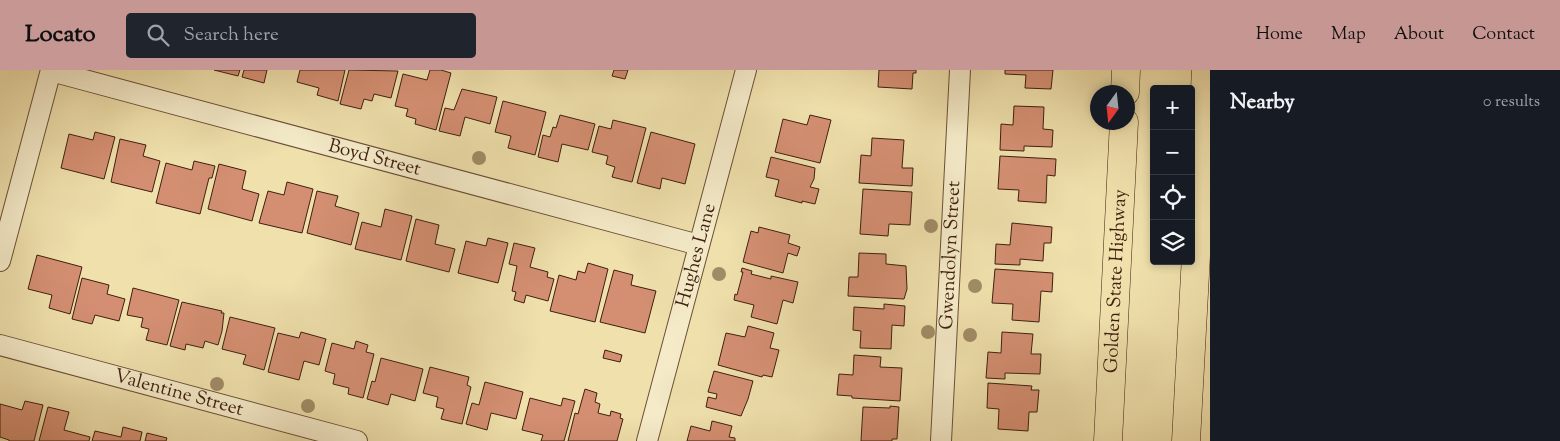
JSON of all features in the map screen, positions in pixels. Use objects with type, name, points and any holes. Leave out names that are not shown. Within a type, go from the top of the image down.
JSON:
[{"type":"highway","points":[[1125,85],[1126,70]]},
{"type":"highway","points":[[1186,441],[1206,70]]},
{"type":"highway","name":"Golden State Highway","points":[[1108,441],[1124,130]]},
{"type":"street","name":"Boyd Street","points":[[51,70],[699,245]]},
{"type":"street","points":[[0,261],[51,70]]},
{"type":"street","name":"Hughes Lane","points":[[647,441],[746,70]]},
{"type":"street","name":"Gwendolyn Street","points":[[941,441],[960,70]]},
{"type":"street","name":"Valentine Street","points":[[0,345],[357,441]]},
{"type":"building","points":[[214,70],[240,70],[238,76]]},
{"type":"building","points":[[244,70],[267,70],[264,83],[242,77]]},
{"type":"building","points":[[300,70],[345,70],[338,101],[317,95],[319,88],[297,82]]},
{"type":"building","points":[[349,70],[398,71],[391,98],[374,94],[372,101],[364,99],[361,109],[340,104]]},
{"type":"building","points":[[430,70],[441,70],[451,73],[436,130],[415,124],[416,119],[406,116],[408,109],[395,106],[403,74],[427,80]]},
{"type":"building","points":[[614,70],[628,70],[625,79],[612,76]]},
{"type":"building","points":[[879,70],[916,70],[916,73],[913,73],[912,89],[878,87]]},
{"type":"building","points":[[1005,70],[1053,70],[1051,89],[1025,88],[1026,75],[1005,74]]},
{"type":"building","points":[[462,89],[497,97],[490,124],[465,117],[460,136],[439,131],[445,108],[454,110]]},
{"type":"building","points":[[503,101],[546,112],[535,155],[508,148],[511,136],[495,132]]},
{"type":"building","points":[[1014,106],[1044,107],[1043,129],[1053,130],[1052,147],[1024,146],[1024,151],[1000,150],[1001,124],[1013,125]]},
{"type":"building","points":[[560,115],[595,124],[588,150],[562,144],[558,162],[538,157],[543,135],[550,137],[553,127],[556,128]]},
{"type":"building","points":[[810,115],[831,120],[820,163],[775,152],[783,119],[807,125]]},
{"type":"building","points":[[613,120],[646,128],[632,182],[612,177],[615,167],[606,164],[608,156],[592,152],[599,126],[611,129]]},
{"type":"building","points":[[95,132],[115,137],[104,179],[61,168],[69,134],[93,140]]},
{"type":"building","points":[[651,132],[695,144],[685,184],[662,178],[660,189],[637,183]]},
{"type":"building","points":[[872,138],[904,140],[902,168],[913,168],[912,186],[859,183],[861,155],[871,156]]},
{"type":"building","points":[[120,139],[146,145],[143,156],[160,161],[152,192],[111,182]]},
{"type":"building","points":[[1000,156],[1056,159],[1055,176],[1047,175],[1046,203],[1018,201],[1019,190],[998,189]]},
{"type":"building","points":[[771,157],[815,168],[814,179],[810,187],[819,189],[815,204],[802,201],[802,203],[775,196],[779,180],[766,177]]},
{"type":"building","points":[[194,161],[215,166],[212,178],[209,178],[200,214],[156,203],[166,163],[192,170]]},
{"type":"building","points":[[219,164],[246,171],[242,189],[259,194],[252,221],[208,209]]},
{"type":"building","points":[[287,182],[313,189],[302,233],[259,223],[268,191],[284,195]]},
{"type":"building","points":[[863,189],[912,192],[910,225],[889,224],[888,236],[860,234]]},
{"type":"building","points":[[317,191],[338,196],[335,206],[359,213],[351,245],[307,233]]},
{"type":"building","points":[[385,209],[412,216],[401,260],[355,249],[362,222],[381,227]]},
{"type":"building","points":[[416,219],[439,225],[435,244],[455,249],[449,272],[406,261]]},
{"type":"building","points":[[1012,223],[1052,227],[1051,243],[1044,243],[1043,261],[1020,259],[1020,265],[995,264],[996,244],[1010,245]]},
{"type":"building","points":[[759,227],[790,235],[788,243],[800,247],[797,256],[788,253],[783,273],[743,262],[751,231],[758,233]]},
{"type":"building","points":[[488,238],[508,243],[498,283],[458,273],[466,241],[486,246]]},
{"type":"building","points":[[514,243],[535,248],[530,267],[548,272],[547,277],[554,279],[548,301],[526,295],[524,303],[514,300],[516,292],[512,291],[517,266],[509,264]]},
{"type":"building","points":[[859,253],[886,254],[886,264],[906,266],[907,289],[904,299],[848,296],[849,277],[858,277]]},
{"type":"building","points":[[37,255],[82,267],[70,314],[49,308],[52,295],[28,289]]},
{"type":"building","points":[[588,263],[608,269],[595,322],[550,311],[559,275],[576,280],[578,271],[585,273]]},
{"type":"building","points":[[742,268],[752,271],[751,274],[771,279],[771,276],[798,282],[793,303],[783,300],[777,324],[751,317],[754,305],[734,300],[743,272],[741,272]]},
{"type":"building","points":[[995,269],[1053,273],[1052,292],[1041,291],[1039,322],[1012,320],[1013,304],[992,303]]},
{"type":"building","points":[[614,270],[633,275],[631,285],[656,291],[645,333],[600,322]]},
{"type":"building","points":[[82,278],[109,285],[107,294],[125,299],[119,321],[95,315],[92,324],[72,319]]},
{"type":"building","points":[[133,288],[179,300],[167,345],[146,340],[149,329],[141,327],[143,318],[127,315]]},
{"type":"building","points":[[182,302],[224,313],[218,345],[205,341],[203,348],[186,344],[185,350],[170,346]]},
{"type":"building","points":[[884,304],[905,306],[904,326],[892,325],[891,349],[860,348],[861,331],[853,330],[854,307],[884,309]]},
{"type":"building","points":[[230,317],[275,328],[264,370],[243,364],[246,355],[222,349]]},
{"type":"building","points":[[748,326],[774,333],[770,348],[779,350],[772,377],[763,375],[762,377],[718,365],[726,333],[745,337]]},
{"type":"building","points":[[301,332],[326,339],[319,365],[304,361],[299,380],[268,372],[278,333],[299,338]]},
{"type":"building","points":[[1002,332],[1033,334],[1031,354],[1041,354],[1040,374],[1005,373],[1005,379],[986,378],[988,352],[1001,353]]},
{"type":"building","points":[[356,341],[368,345],[366,352],[374,354],[363,398],[348,394],[349,388],[333,384],[335,374],[325,371],[332,343],[354,349]]},
{"type":"building","points":[[605,350],[622,355],[620,362],[603,358]]},
{"type":"building","points":[[854,355],[881,357],[880,367],[902,368],[900,401],[852,398],[852,396],[837,395],[839,374],[853,375]]},
{"type":"building","points":[[381,358],[423,369],[415,401],[391,394],[388,405],[367,399],[372,381],[375,382]]},
{"type":"building","points":[[430,367],[469,377],[467,385],[471,387],[462,424],[441,419],[444,409],[436,407],[438,397],[423,393]]},
{"type":"building","points":[[714,371],[753,381],[741,416],[706,407],[708,397],[716,399],[717,394],[708,392]]},
{"type":"building","points":[[485,382],[523,392],[516,419],[491,413],[487,430],[466,424],[472,403],[479,405]]},
{"type":"building","points":[[988,383],[1032,386],[1031,390],[1039,390],[1037,412],[1029,412],[1028,431],[998,429],[999,409],[987,408]]},
{"type":"building","points":[[585,389],[597,393],[595,402],[600,404],[598,413],[610,416],[611,411],[621,414],[620,418],[623,419],[617,441],[568,441],[575,413],[578,414]]},
{"type":"building","points":[[530,398],[561,406],[563,398],[575,401],[564,441],[541,441],[543,435],[522,430]]},
{"type":"building","points":[[25,401],[43,405],[34,441],[9,441],[0,437],[0,404],[22,410]]},
{"type":"building","points":[[890,406],[899,407],[897,439],[892,439],[892,441],[861,441],[863,407],[890,408]]},
{"type":"building","points":[[48,407],[69,412],[64,430],[90,437],[89,441],[39,441]]},
{"type":"building","points":[[712,421],[732,426],[729,437],[735,438],[735,441],[687,441],[691,426],[710,431]]},
{"type":"building","points":[[123,427],[142,432],[140,441],[92,441],[95,431],[121,437]]},
{"type":"building","points":[[147,433],[167,438],[166,441],[145,441]]}]
